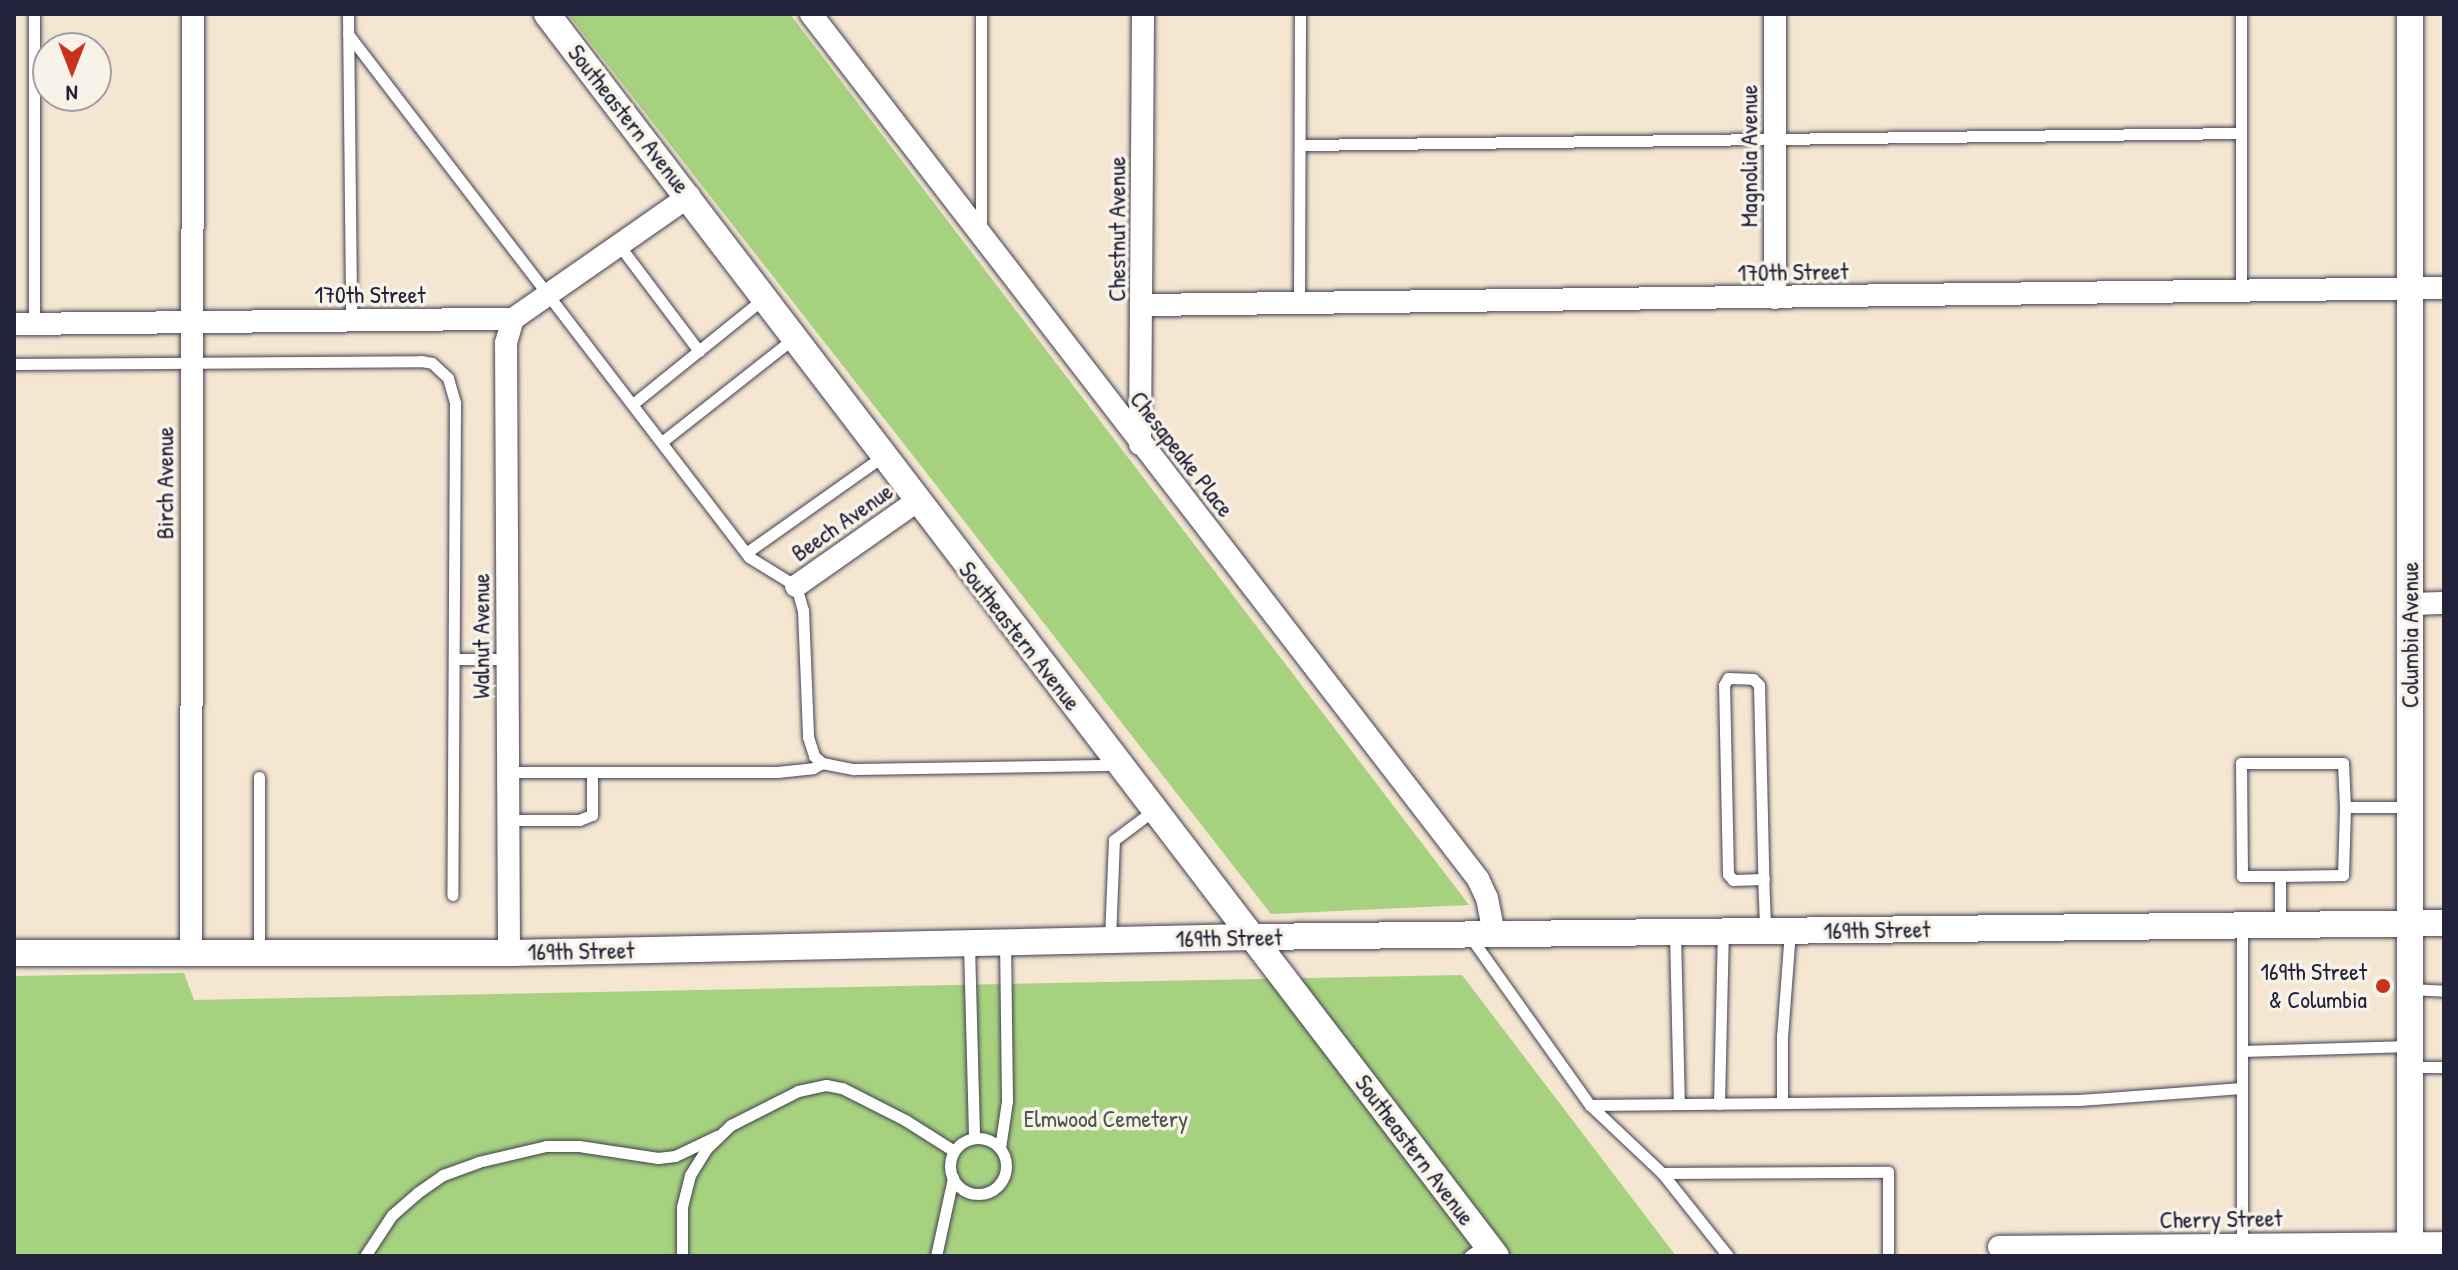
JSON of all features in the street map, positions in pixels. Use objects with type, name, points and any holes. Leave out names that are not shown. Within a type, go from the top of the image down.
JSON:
[{"type":"street","name":"Birch Avenue","points":[[191,953],[193,14]]},
{"type":"street","name":"Southeastern Avenue","points":[[547,14],[1252,937],[1484,1252]]},
{"type":"street","name":"Chesapeake Place","points":[[811,14],[826,24],[981,236],[1478,879],[1487,898],[1481,934]]},
{"type":"street","name":"Chestnut Avenue","points":[[1140,444],[1143,14]]},
{"type":"street","name":"Magnolia Avenue","points":[[1775,14],[1775,298]]},
{"type":"street","name":"Columbia Avenue","points":[[2410,14],[2410,1250]]},
{"type":"street","points":[[513,319],[689,196]]},
{"type":"street","name":"170th Street","points":[[1143,305],[2444,288]]},
{"type":"street","name":"170th Street","points":[[24,324],[513,319]]},
{"type":"street","name":"Walnut Avenue","points":[[509,953],[506,343],[513,319]]},
{"type":"street","name":"Beech Avenue","points":[[796,586],[917,501]]},
{"type":"street","points":[[2410,604],[2444,603]]},
{"type":"street","name":"169th Street","points":[[14,953],[509,953],[1252,937],[2444,923]]},
{"type":"street","name":"Cherry Street","points":[[1999,1247],[2410,1250],[2444,1243]]},
{"type":"lane","points":[[24,324],[34,14]]},
{"type":"lane","points":[[348,14],[351,321]]},
{"type":"lane","points":[[981,14],[981,236]]},
{"type":"lane","points":[[1299,303],[1300,14]]},
{"type":"lane","points":[[2241,14],[2241,291]]},
{"type":"lane","points":[[348,34],[550,293],[746,553],[764,569],[796,586],[803,610],[808,737],[814,756],[822,763],[854,769],[1120,765]]},
{"type":"lane","points":[[1300,145],[2241,133]]},
{"type":"lane","points":[[619,245],[699,351]]},
{"type":"lane","points":[[634,403],[765,298]]},
{"type":"lane","points":[[663,441],[795,338]]},
{"type":"lane","points":[[14,364],[421,361],[441,369],[448,378],[455,403],[452,895]]},
{"type":"lane","points":[[746,553],[883,456]]},
{"type":"lane","points":[[454,659],[508,659]]},
{"type":"lane","points":[[1764,879],[1733,880],[1728,874],[1724,685],[1728,678],[1753,679],[1759,685],[1764,879],[1778,931],[1782,1103]]},
{"type":"lane","points":[[508,772],[777,772],[813,768],[822,763]]},
{"type":"lane","points":[[2241,763],[2343,763],[2343,875],[2280,876],[2242,876],[2241,763]]},
{"type":"lane","points":[[509,820],[579,820],[592,815],[592,772]]},
{"type":"lane","points":[[259,777],[259,953]]},
{"type":"lane","points":[[2345,807],[2410,807]]},
{"type":"lane","points":[[1110,940],[1114,840],[1154,810]]},
{"type":"lane","points":[[2280,876],[2280,925]]},
{"type":"lane","points":[[2242,926],[2242,1251]]},
{"type":"lane","points":[[1719,1104],[1723,931]]},
{"type":"lane","points":[[1675,932],[1679,1104]]},
{"type":"lane","points":[[1481,934],[1590,1105],[1662,1173],[1728,1256]]},
{"type":"lane","points":[[953,1178],[966,1191],[976,1193],[994,1189],[1000,1183],[1006,1165],[1000,1148],[1007,1101],[1005,942]]},
{"type":"lane","points":[[969,943],[974,1138]]},
{"type":"lane","points":[[2410,989],[2444,991]]},
{"type":"lane","points":[[2242,1051],[2410,1057],[2444,1067]]},
{"type":"lane","points":[[365,1256],[392,1215],[417,1193],[443,1175],[478,1162],[546,1146],[579,1146],[658,1158],[675,1156],[798,1091],[826,1085],[863,1097],[954,1151]]},
{"type":"lane","points":[[1590,1105],[2079,1100],[2242,1088]]},
{"type":"lane","points":[[682,1256],[682,1207],[690,1175],[717,1136]]},
{"type":"lane","points":[[936,1256],[953,1178],[951,1160],[954,1151],[974,1138],[984,1138],[1000,1148]]},
{"type":"lane","points":[[1662,1173],[1888,1172],[1888,1256]]},
{"type":"green space","points":[[568,14],[790,14],[1469,905],[1271,914]]},
{"type":"green space","name":"Elmwood Cemetery","points":[[184,973],[194,1000],[1462,975],[1676,1256],[14,1256],[14,976]]},
{"type":"place","name":"169th Street & Columbia","points":[[2383,986]]}]
